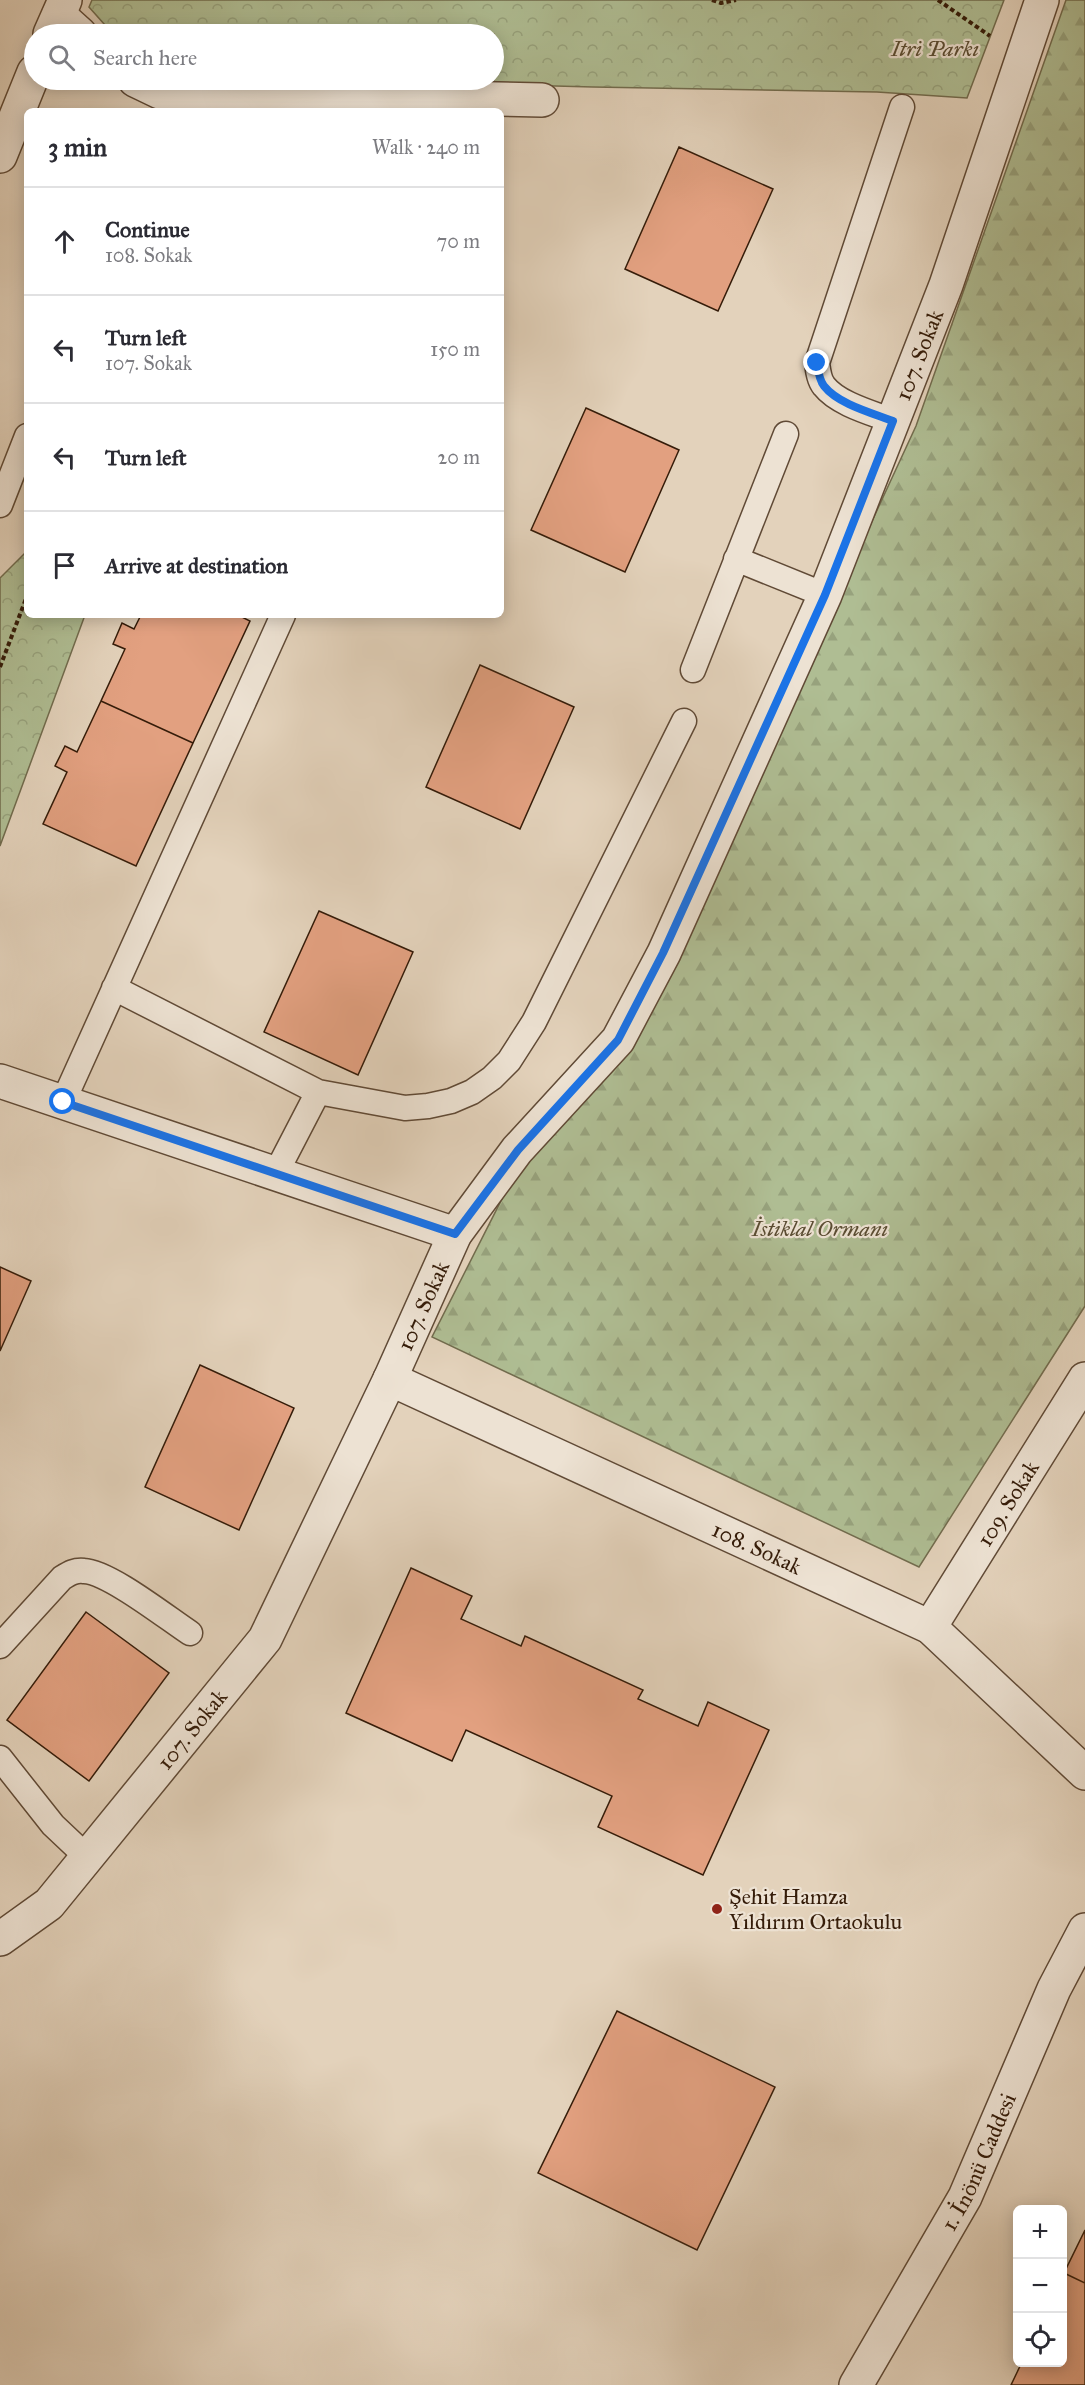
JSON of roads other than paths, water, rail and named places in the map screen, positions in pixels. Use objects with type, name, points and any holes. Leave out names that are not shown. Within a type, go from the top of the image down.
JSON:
[{"type":"street","name":"107. Sokak","points":[[0,1939],[49,1904],[89,1859],[265,1639],[390,1379],[455,1234],[518,1150],[618,1040],[663,953],[825,595],[946,285],[1042,0]]},
{"type":"street","points":[[0,156],[27,90]]},
{"type":"street","points":[[149,94],[542,100]]},
{"type":"street","points":[[0,1081],[455,1234]]},
{"type":"street","name":"108. Sokak","points":[[390,1379],[930,1627],[1085,1773]]},
{"type":"street","name":"109. Sokak","points":[[930,1627],[1085,1379]]},
{"type":"street","name":"1. İnönü Caddesi","points":[[856,2385],[965,2197],[1054,1989],[1085,1930]]},
{"type":"lane","points":[[893,421],[857,408],[831,393],[822,385],[817,363],[902,107]]},
{"type":"lane","points":[[693,670],[786,434]]},
{"type":"lane","points":[[0,505],[24,444]]},
{"type":"lane","points":[[736,560],[825,595]]},
{"type":"lane","points":[[63,1102],[282,618]]},
{"type":"lane","points":[[114,988],[318,1092],[405,1108],[428,1107],[472,1092],[492,1078],[509,1061],[534,1022],[684,721]]},
{"type":"lane","points":[[276,1173],[318,1092]]},
{"type":"lane","points":[[0,1646],[62,1578],[74,1571],[86,1571],[110,1581],[190,1633]]},
{"type":"lane","points":[[0,1758],[52,1825],[89,1859]]},
{"type":"place","name":"Şehit Hamza Yıldırım Ortaokulu","points":[[717,1909]]},
{"type":"park label","name":"Itri Parkı","points":[[935,48]]},
{"type":"park label","name":"İstiklal Ormanı","points":[[820,1228]]}]
